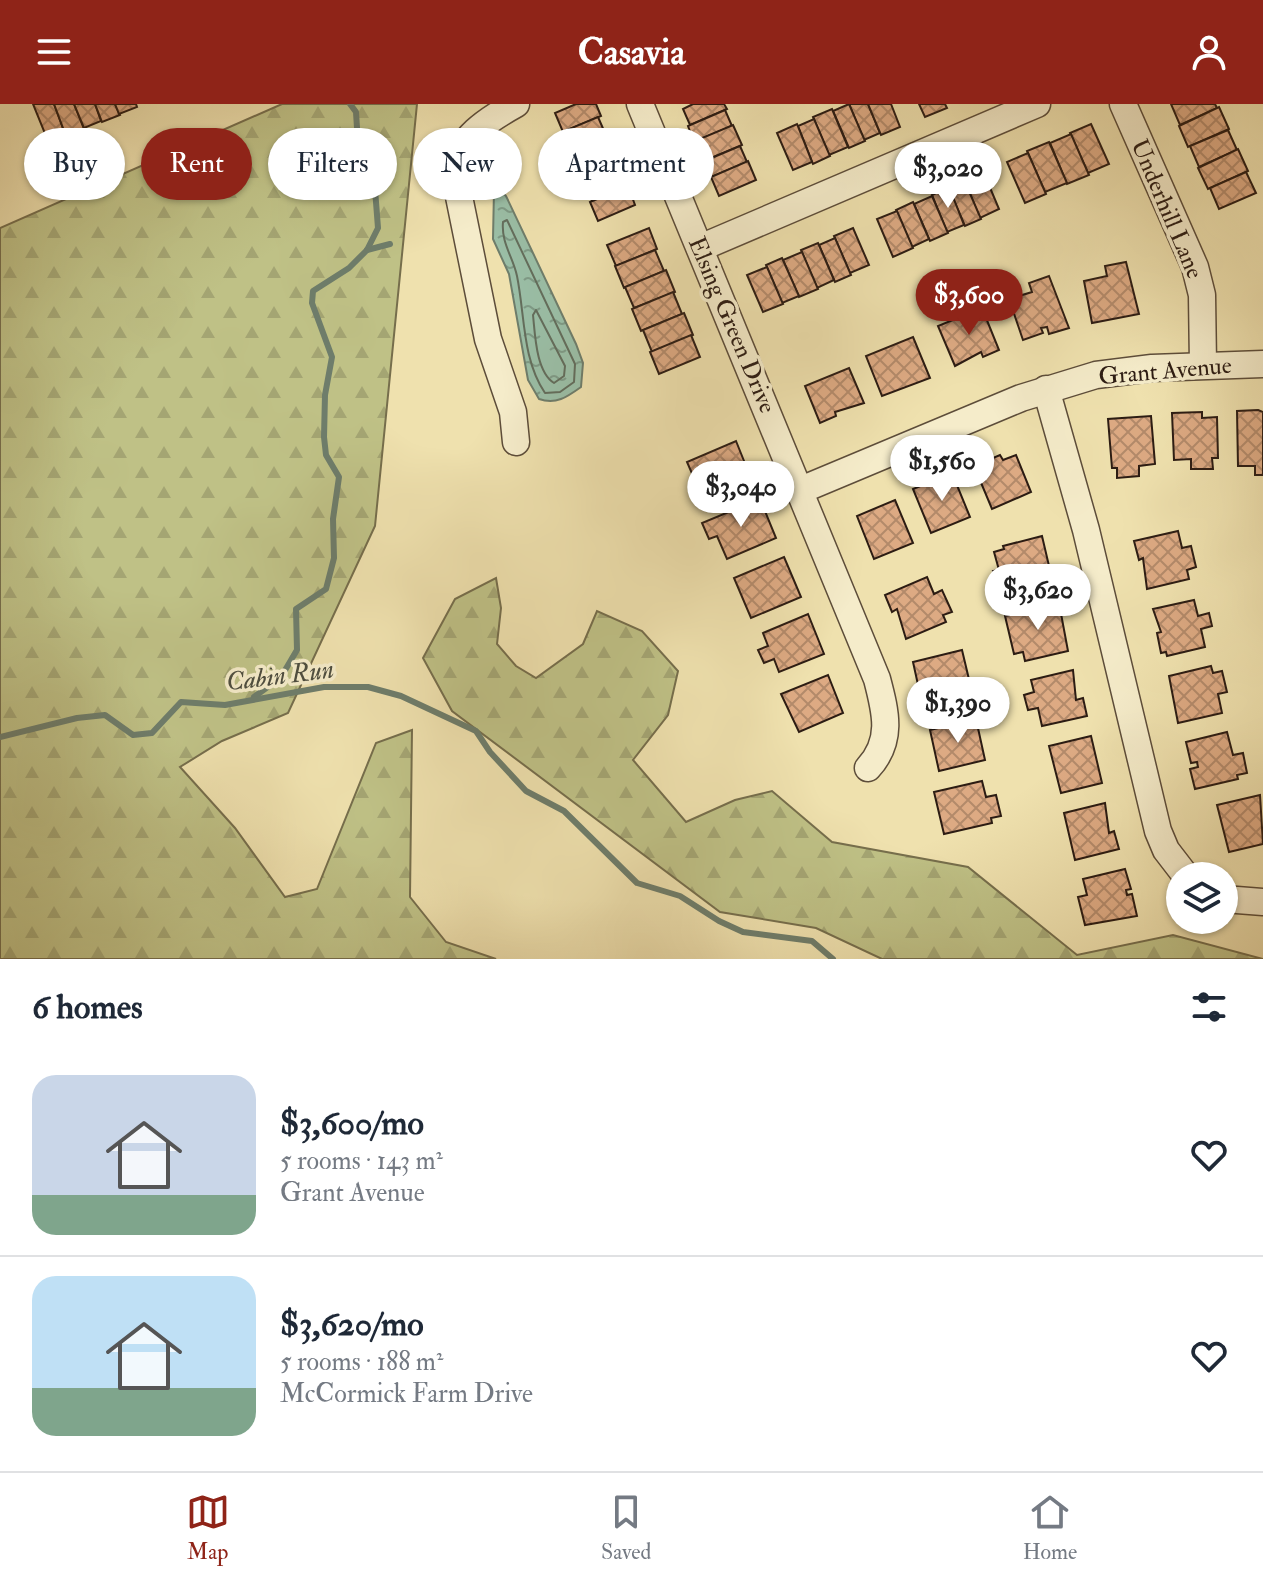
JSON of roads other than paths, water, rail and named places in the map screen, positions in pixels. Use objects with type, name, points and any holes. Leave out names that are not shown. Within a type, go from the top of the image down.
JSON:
[{"type":"street","points":[[516,104],[468,139],[458,151],[454,172],[488,339],[513,412],[516,442]]},
{"type":"street","name":"Elsing Green Drive","points":[[640,104],[851,609],[884,703],[886,741],[868,768]]},
{"type":"street","points":[[700,248],[1037,104]]},
{"type":"street","name":"Underhill Lane","points":[[1123,104],[1195,267],[1202,295],[1203,365]]},
{"type":"street","name":"Grant Avenue","points":[[801,490],[1046,389],[1096,375],[1203,365],[1263,364]]},
{"type":"street","points":[[1046,389],[1086,530],[1158,831],[1175,862]]},
{"type":"street","points":[[1238,900],[1263,902]]},
{"type":"water","points":[[494,200],[508,200],[583,363],[581,387],[566,397],[545,401],[539,399],[528,380],[509,274],[493,239]]},
{"type":"waterway","points":[[254,697],[281,677],[297,650],[296,609],[326,589],[334,558],[333,519],[339,477],[326,455],[324,437],[325,395],[332,357],[312,303],[313,291],[349,268],[367,250],[378,228],[375,189],[359,160],[356,112],[350,104]]},
{"type":"waterway","points":[[367,250],[390,244]]},
{"type":"waterway","name":"Cabin Run","points":[[0,737],[77,718],[105,715],[133,735],[152,733],[181,702],[225,705],[324,687],[368,687],[401,696],[476,731],[490,752],[526,791],[564,811],[637,883],[680,896],[743,932],[812,941],[833,959]]}]
